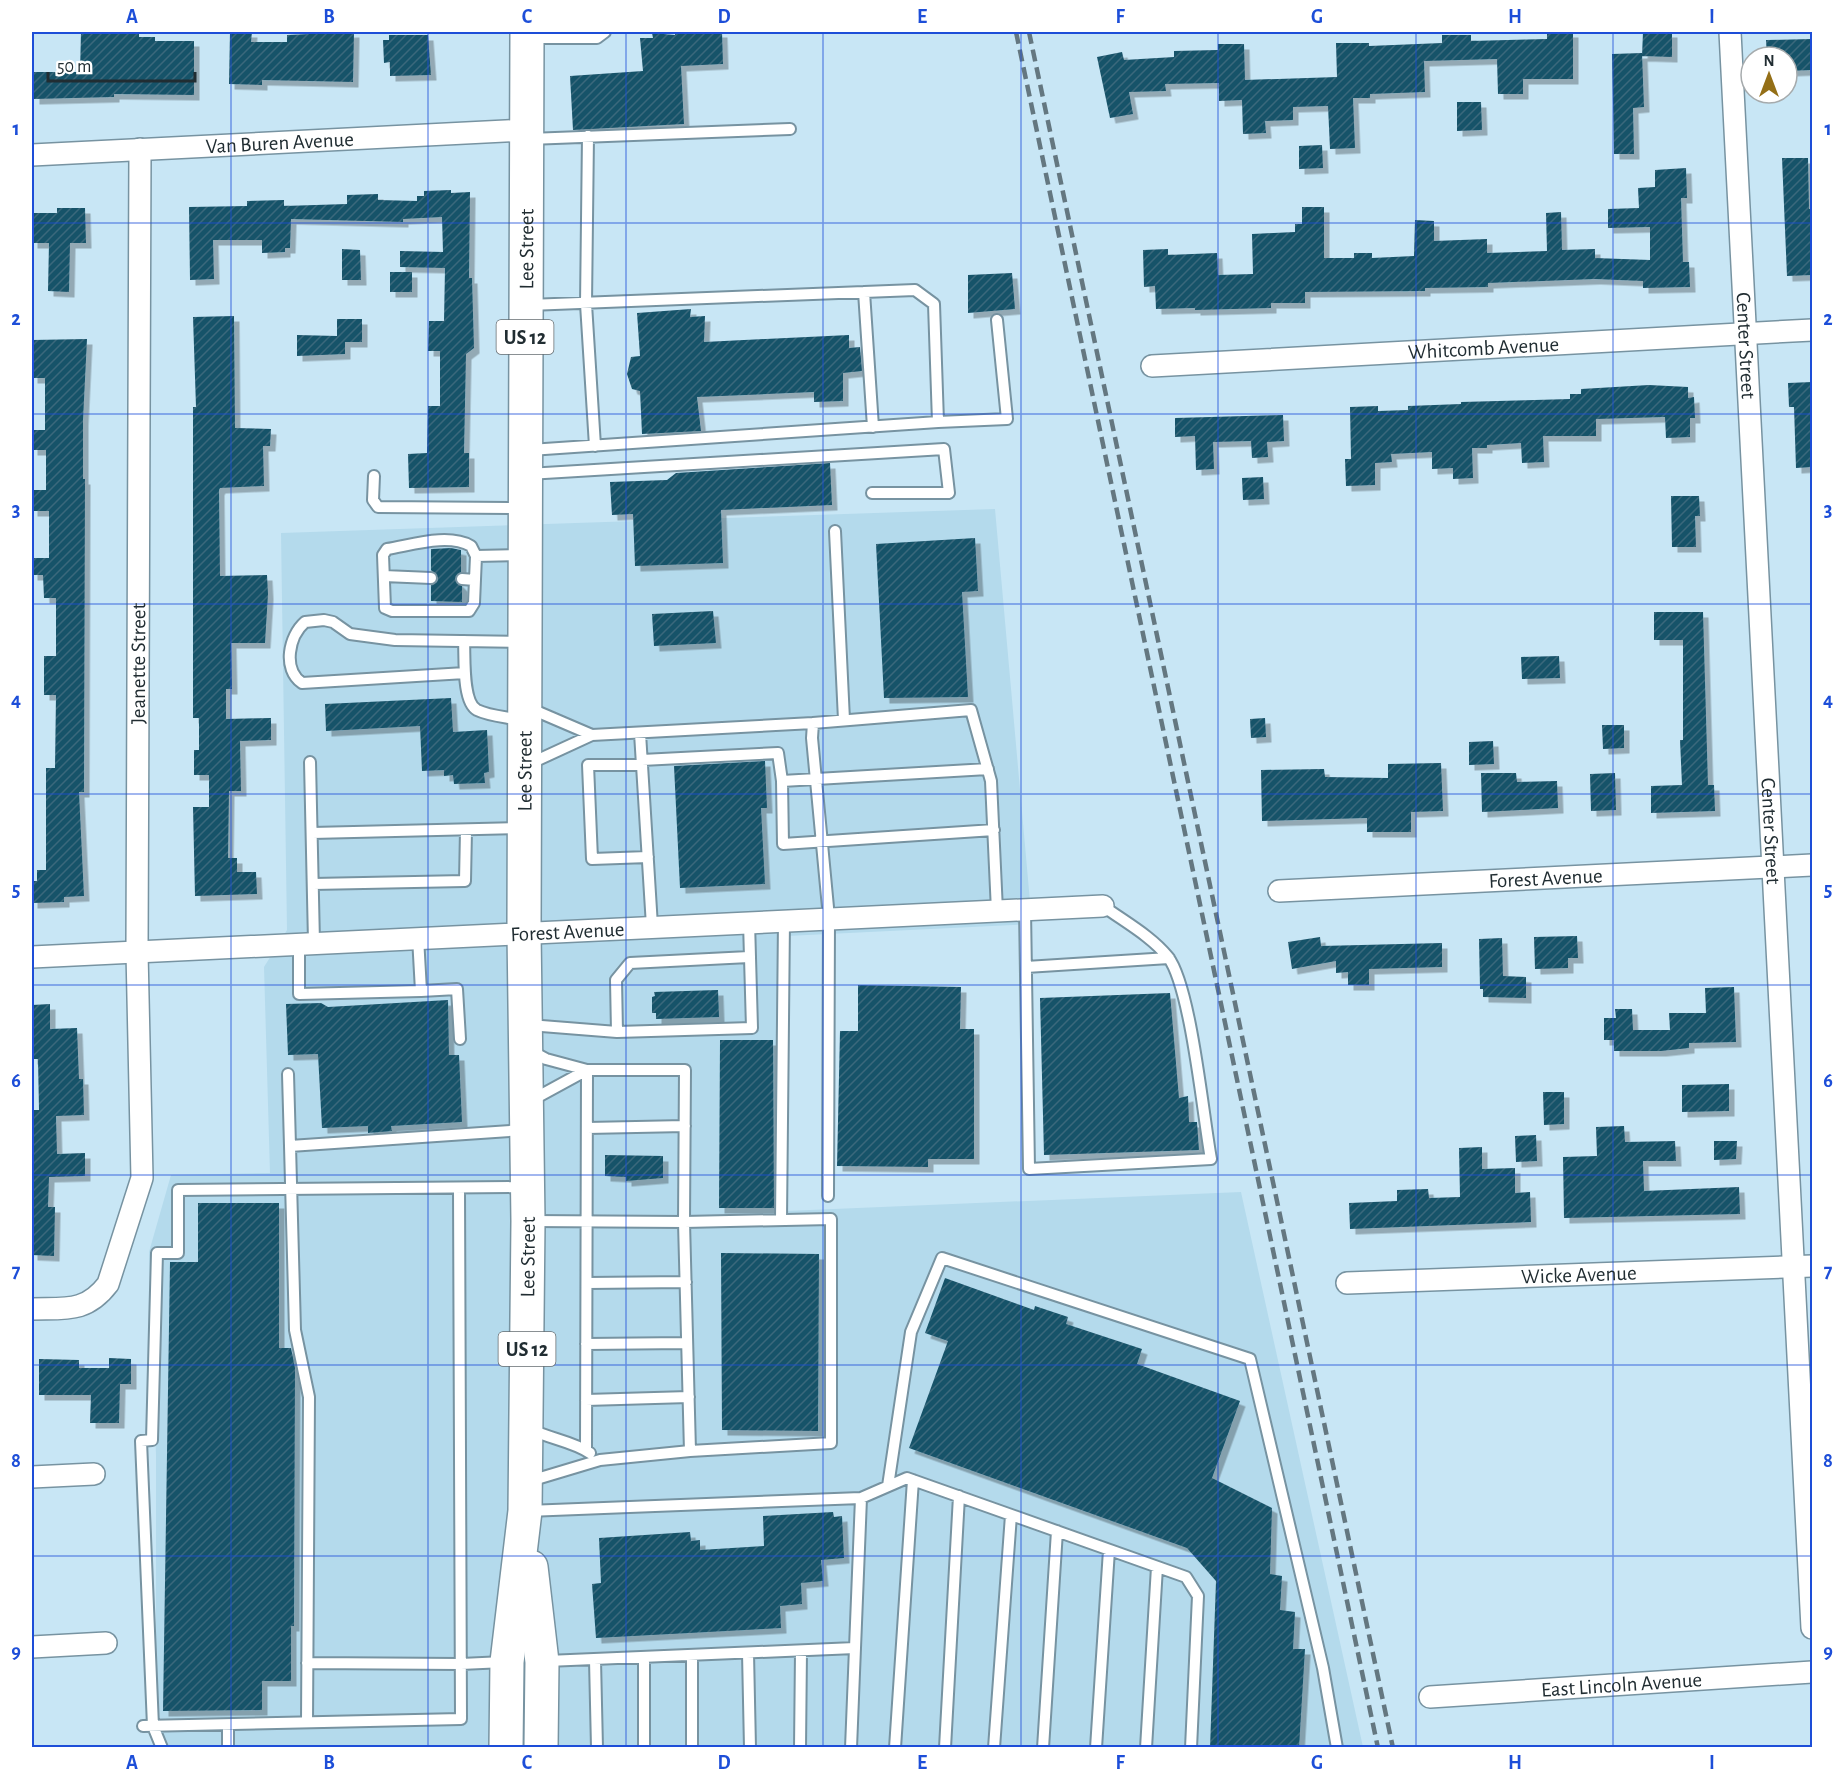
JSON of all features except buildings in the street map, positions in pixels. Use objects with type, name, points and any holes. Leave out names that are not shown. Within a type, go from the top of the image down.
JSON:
[{"type":"main road","name":"Lee Street","points":[[506,1748],[524,1662],[528,1221],[524,932],[526,35]]},
{"type":"main road","name":"Lee Street","points":[[524,1662],[542,1748]]},
{"type":"street","name":"Center Street","points":[[1730,32],[1773,867],[1803,1267],[1812,1628]]},
{"type":"street","name":"Van Buren Avenue","points":[[32,155],[526,134]]},
{"type":"street","name":"Jeanette Street","points":[[32,1309],[79,1307],[97,1299],[108,1284],[142,1178],[137,952],[140,149]]},
{"type":"street","name":"Whitcomb Avenue","points":[[1152,366],[1812,330]]},
{"type":"street","name":"Forest Avenue","points":[[1279,891],[1812,865]]},
{"type":"street","name":"Forest Avenue","points":[[32,957],[1103,906]]},
{"type":"street","name":"Wicke Avenue","points":[[1347,1283],[1803,1267]]},
{"type":"street","points":[[32,1477],[94,1474]]},
{"type":"street","points":[[32,1647],[106,1643]]},
{"type":"street","name":"East Lincoln Avenue","points":[[1430,1697],[1812,1671]]},
{"type":"lane","points":[[526,35],[597,39],[605,32]]},
{"type":"lane","points":[[526,134],[588,136],[790,129]]},
{"type":"lane","points":[[588,136],[586,304],[595,446]]},
{"type":"lane","points":[[525,306],[915,290],[934,304],[938,422]]},
{"type":"lane","points":[[864,292],[873,427]]},
{"type":"lane","points":[[525,463],[595,446],[1007,419],[997,320]]},
{"type":"lane","points":[[525,463],[944,449],[949,493],[872,493]]},
{"type":"lane","points":[[374,476],[374,500],[378,507],[525,508]]},
{"type":"lane","points":[[835,531],[844,720]]},
{"type":"lane","points":[[434,542],[459,542],[471,546],[476,556],[474,603],[469,611],[392,611],[385,608],[384,576],[384,551],[387,549],[434,542]]},
{"type":"lane","points":[[476,556],[525,555]]},
{"type":"lane","points":[[384,576],[431,578]]},
{"type":"lane","points":[[462,579],[475,580]]},
{"type":"lane","points":[[465,673],[302,682],[294,677],[292,671],[292,638],[305,622],[315,620],[333,622],[350,634],[395,640],[525,642]]},
{"type":"lane","points":[[464,641],[468,699],[477,711],[525,714],[592,735],[813,723],[970,710],[991,781],[998,911]]},
{"type":"lane","points":[[813,723],[829,918],[828,1196]]},
{"type":"lane","points":[[640,733],[652,926]]},
{"type":"lane","points":[[525,767],[592,735]]},
{"type":"lane","points":[[648,856],[592,859],[588,765],[778,753],[782,781],[783,844],[994,830]]},
{"type":"lane","points":[[310,762],[313,884],[299,994],[457,989],[460,1039]]},
{"type":"lane","points":[[782,781],[988,769]]},
{"type":"lane","points":[[312,833],[525,828]]},
{"type":"lane","points":[[313,884],[465,881],[466,830]]},
{"type":"lane","points":[[1025,910],[1029,1169],[1211,1159],[1177,975],[1169,958],[1153,941],[1103,906]]},
{"type":"lane","points":[[781,1220],[784,920]]},
{"type":"lane","points":[[525,1037],[752,1028],[749,922]]},
{"type":"lane","points":[[418,937],[420,991]]},
{"type":"lane","points":[[617,1032],[616,980],[630,963],[749,957]]},
{"type":"lane","points":[[1026,966],[1169,958]]},
{"type":"lane","points":[[525,1037],[546,1059],[587,1070],[685,1070],[684,1222],[690,1450]]},
{"type":"lane","points":[[290,1146],[526,1117],[587,1070]]},
{"type":"lane","points":[[586,1450],[587,1070]]},
{"type":"lane","points":[[288,1074],[295,1329],[309,1396],[307,1722]]},
{"type":"lane","points":[[587,1128],[685,1126]]},
{"type":"lane","points":[[162,1748],[148,1726],[141,1441],[152,1440],[157,1253],[178,1253],[178,1190],[527,1187]]},
{"type":"lane","points":[[148,1726],[461,1719],[459,1189]]},
{"type":"lane","points":[[525,1497],[600,1460],[690,1450],[831,1443],[831,1219],[684,1222],[528,1221]]},
{"type":"lane","points":[[888,1486],[911,1332],[942,1258],[1250,1359],[1323,1668],[1337,1748]]},
{"type":"lane","points":[[587,1283],[686,1282]]},
{"type":"lane","points":[[586,1344],[687,1343]]},
{"type":"lane","points":[[586,1400],[688,1397]]},
{"type":"lane","points":[[526,1427],[549,1438],[578,1445],[600,1460]]},
{"type":"lane","points":[[525,1497],[861,1498],[907,1478],[1186,1577],[1198,1596],[1191,1748]]},
{"type":"lane","points":[[895,1748],[913,1480]]},
{"type":"lane","points":[[945,1748],[959,1496]]},
{"type":"lane","points":[[851,1748],[861,1498]]},
{"type":"lane","points":[[994,1748],[1011,1515]]},
{"type":"lane","points":[[1043,1748],[1057,1531]]},
{"type":"lane","points":[[1096,1748],[1109,1550]]},
{"type":"lane","points":[[1146,1748],[1157,1567]]},
{"type":"lane","points":[[307,1663],[461,1664],[855,1648]]},
{"type":"lane","points":[[800,1748],[801,1651]]},
{"type":"lane","points":[[748,1653],[750,1748]]},
{"type":"lane","points":[[692,1656],[692,1748]]},
{"type":"lane","points":[[644,1658],[644,1748]]},
{"type":"lane","points":[[595,1660],[597,1748]]},
{"type":"lane","points":[[228,1725],[228,1748]]},
{"type":"shaded area","points":[[995,509],[1032,924],[787,936],[786,1211],[1241,1192],[1363,1747],[156,1747],[156,1455],[149,1252],[171,1175],[270,1173],[264,967],[287,930],[281,533]]},
{"type":"railway","points":[[1016,32],[1378,1748]]},
{"type":"railway","points":[[1029,32],[1393,1748]]}]
